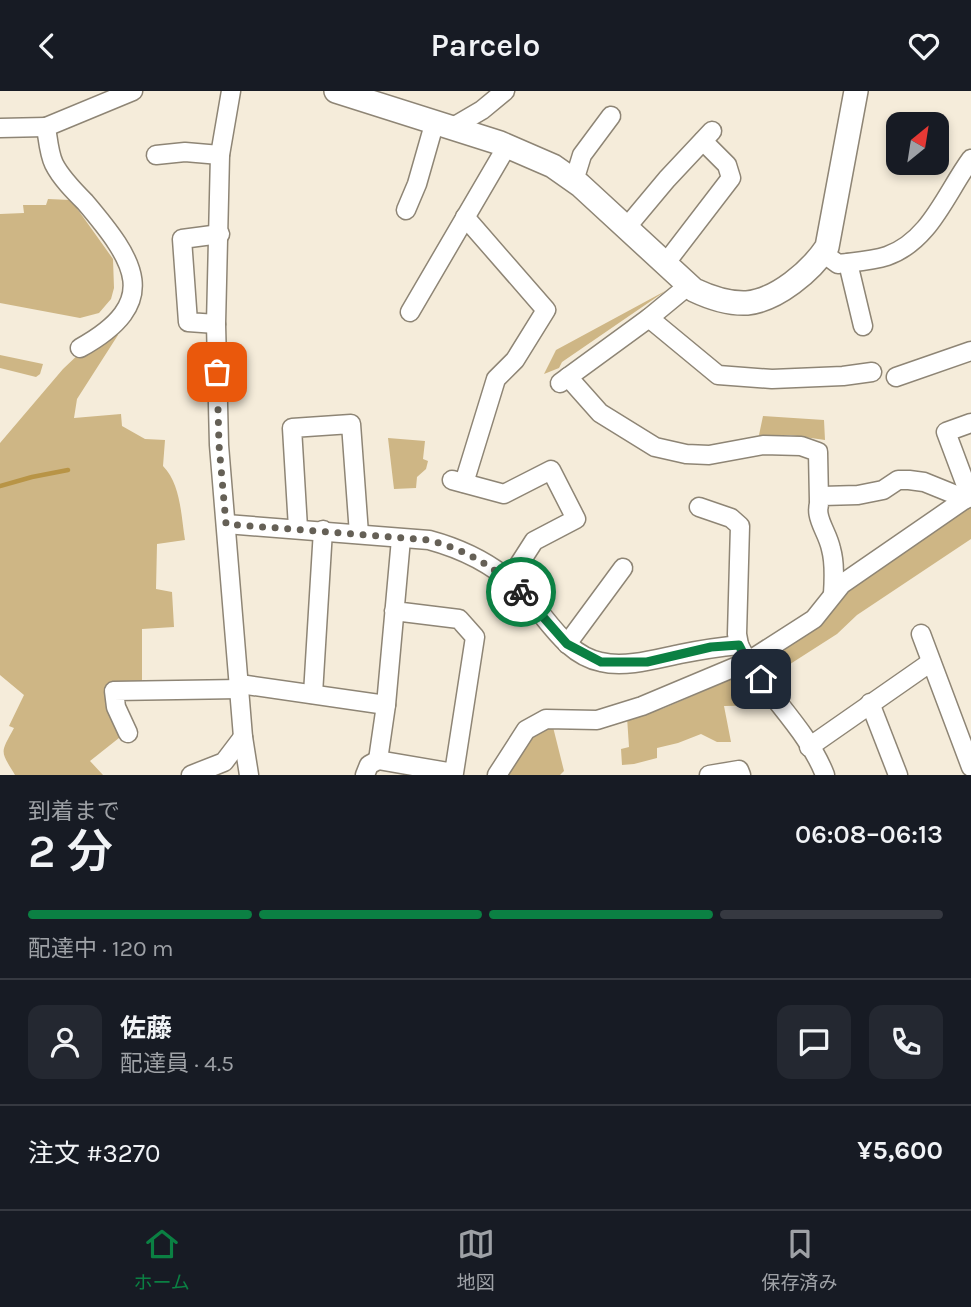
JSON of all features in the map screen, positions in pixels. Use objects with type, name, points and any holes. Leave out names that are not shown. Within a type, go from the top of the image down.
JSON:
[{"type":"street","points":[[0,128],[46,127],[133,91]]},
{"type":"street","points":[[231,91],[220,155],[216,324],[219,445],[243,737],[249,775]]},
{"type":"street","points":[[336,91],[507,145],[553,166],[574,181],[689,285],[712,298],[750,303],[801,277],[827,247],[856,91]]},
{"type":"street","points":[[406,210],[444,124],[482,110],[505,91]]},
{"type":"street","points":[[574,181],[582,155],[611,116]]},
{"type":"street","points":[[46,127],[53,163],[126,256],[133,283],[128,306],[115,325],[80,348]]},
{"type":"street","points":[[626,228],[707,136],[727,165],[731,179],[665,264]]},
{"type":"street","points":[[410,312],[507,145]]},
{"type":"street","points":[[156,155],[186,152],[220,155]]},
{"type":"street","points":[[822,253],[838,264],[886,257],[907,246],[925,231],[971,159]]},
{"type":"street","points":[[465,217],[545,310],[515,360],[496,379],[458,481],[504,494],[551,470],[576,519],[534,541],[509,580]]},
{"type":"street","points":[[216,324],[188,322],[182,239],[220,234]]},
{"type":"street","points":[[848,263],[863,326]]},
{"type":"street","points":[[689,285],[564,380],[600,413],[654,447],[686,454],[709,455],[763,445],[801,446],[818,452],[818,517],[831,547],[835,573],[833,594]]},
{"type":"street","points":[[649,318],[718,375],[772,379],[872,372]]},
{"type":"street","points":[[896,377],[971,351]]},
{"type":"street","points":[[298,529],[292,428],[351,423],[359,534]]},
{"type":"street","points":[[969,496],[946,432],[971,423]]},
{"type":"street","points":[[819,501],[822,496],[829,494],[859,495],[883,490],[895,478],[924,482],[969,496]]},
{"type":"street","points":[[497,775],[526,730],[546,719],[597,720],[642,706],[814,618],[842,584],[969,496]]},
{"type":"street","points":[[699,507],[731,519],[740,526],[737,634],[743,653],[788,714],[820,762],[825,775]]},
{"type":"street","points":[[226,524],[429,540],[454,547],[479,559],[509,580],[567,644],[601,662],[647,662],[711,647],[743,653]]},
{"type":"street","points":[[313,694],[323,530]]},
{"type":"street","points":[[378,759],[386,705],[401,539]]},
{"type":"street","points":[[567,644],[623,568]]},
{"type":"street","points":[[365,775],[369,765],[378,759],[454,773],[475,637],[459,619],[394,611]]},
{"type":"street","points":[[921,634],[971,767]]},
{"type":"street","points":[[809,747],[931,662]]},
{"type":"street","points":[[128,733],[116,707],[114,691],[240,686],[386,705]]},
{"type":"street","points":[[870,703],[898,775]]},
{"type":"street","points":[[191,775],[224,762],[243,737]]},
{"type":"street","points":[[709,775],[740,770],[741,775]]},
{"type":"shaded area","points":[[48,199],[71,200],[113,259],[114,288],[111,299],[99,313],[80,318],[0,303],[0,214],[24,213],[23,205],[46,205]]},
{"type":"shaded area","points":[[667,290],[562,362],[559,368],[544,374],[556,350]]},
{"type":"shaded area","points":[[114,332],[118,335],[77,399],[74,418],[121,414],[122,426],[145,439],[165,440],[163,466],[177,491],[185,540],[157,544],[156,589],[172,592],[174,627],[142,629],[142,686],[122,685],[124,734],[90,761],[103,775],[15,775],[4,756],[4,748],[14,728],[9,726],[24,695],[0,675],[0,443],[63,369],[82,351]]},
{"type":"shaded area","points":[[0,355],[43,364],[40,374],[36,377],[0,368]]},
{"type":"shaded area","points":[[763,416],[824,420],[825,440],[790,435],[759,435]]},
{"type":"shaded area","points":[[388,438],[425,441],[423,459],[428,461],[426,469],[417,477],[416,488],[394,489]]},
{"type":"shaded area","points":[[971,502],[971,539],[857,615],[837,634],[773,675],[765,660],[843,589]]},
{"type":"shaded area","points":[[748,672],[774,705],[724,706],[731,742],[717,742],[701,734],[657,748],[657,758],[622,765],[621,749],[629,747],[627,717],[662,709]]},
{"type":"shaded area","points":[[539,727],[553,727],[564,771],[560,775],[506,775],[532,732]]},
{"type":"waterway","points":[[0,486],[68,470]]},
{"type":"way so far","points":[[217,372],[219,445],[226,524],[429,540],[454,547],[479,559],[500,572],[521,592]]},
{"type":"route","points":[[521,592],[567,644],[601,662],[647,662],[711,647],[739,645],[761,679]]}]
